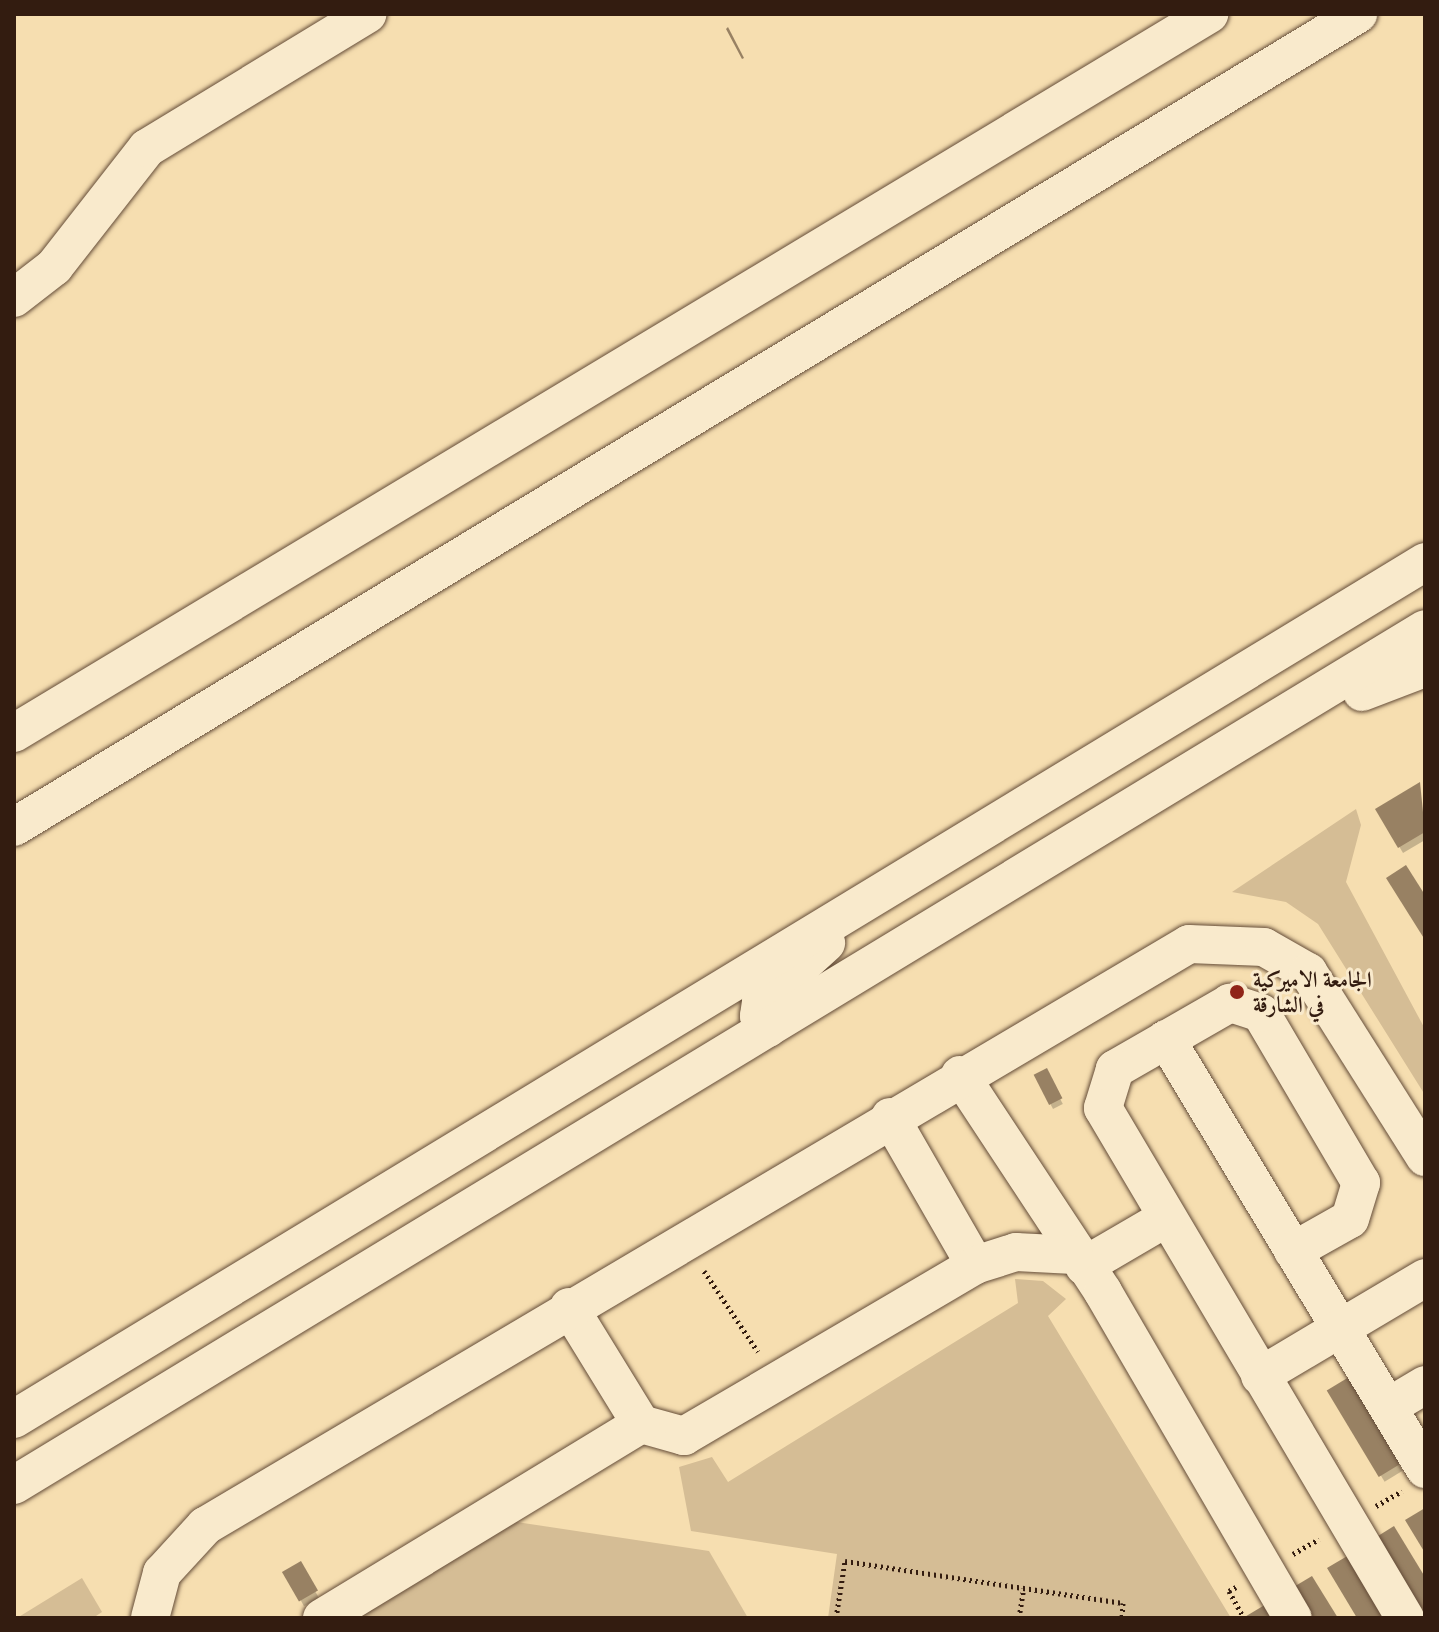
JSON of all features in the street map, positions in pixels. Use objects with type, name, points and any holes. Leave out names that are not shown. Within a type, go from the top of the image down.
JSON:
[{"type":"street","points":[[14,298],[54,267],[147,148],[367,14]]},
{"type":"street","points":[[14,733],[1209,14]]},
{"type":"street","points":[[14,827],[1358,14]]},
{"type":"street","points":[[14,1419],[1425,562]]},
{"type":"street","points":[[14,1485],[1425,629]]},
{"type":"street","points":[[1284,715],[1328,707],[1425,668]]},
{"type":"street","points":[[768,1028],[759,1016],[761,1002],[810,963],[841,917]]},
{"type":"street","points":[[150,1618],[162,1573],[188,1539],[569,1307],[1166,954],[1214,940],[1264,947],[1308,972],[1338,1012],[1425,1157]]},
{"type":"street","points":[[1293,1251],[1350,1219],[1361,1196],[1357,1171],[1252,1006],[1230,1003],[1115,1069],[1102,1094],[1108,1121],[1405,1618]]},
{"type":"street","points":[[1166,1039],[1388,1407],[1419,1477]]},
{"type":"street","points":[[960,1075],[1079,1261],[1293,1618]]},
{"type":"street","points":[[890,1117],[975,1265]]},
{"type":"street","points":[[569,1307],[641,1424],[661,1435],[695,1434],[975,1265],[1016,1252],[1079,1261],[1166,1218]]},
{"type":"street","points":[[1260,1376],[1425,1278]]},
{"type":"street","points":[[1388,1407],[1425,1385]]},
{"type":"street","points":[[322,1618],[641,1424]]},
{"type":"path","points":[[683,1240],[778,1384]]},
{"type":"path","points":[[1244,1618],[1229,1591],[1419,1477]]},
{"type":"path","points":[[836,1618],[845,1561],[1123,1603],[1122,1618]]},
{"type":"path","points":[[1019,1618],[1024,1588]]},
{"type":"shaded area","points":[[1356,809],[1361,825],[1346,882],[1425,1029],[1425,1095],[1318,924],[1286,902],[1232,892]]},
{"type":"shaded area","points":[[1015,1279],[1043,1281],[1066,1299],[1048,1316],[1231,1618],[828,1618],[837,1554],[691,1531],[679,1467],[712,1457],[728,1482],[1018,1303]]},
{"type":"shaded area","points":[[510,1521],[709,1551],[748,1618],[342,1618]]},
{"type":"shaded area","points":[[82,1578],[102,1612],[93,1618],[17,1618]]},
{"type":"building","points":[[728,27],[744,58],[742,59],[726,29]]},
{"type":"building","points":[[1420,782],[1425,832],[1398,848],[1375,809]]},
{"type":"building","points":[[1406,865],[1425,895],[1425,940],[1386,878]]},
{"type":"building","points":[[1047,1068],[1062,1098],[1049,1105],[1034,1075]]},
{"type":"building","points":[[1349,1377],[1401,1464],[1379,1477],[1327,1390]]},
{"type":"building","points":[[1425,1508],[1425,1553],[1405,1520]]},
{"type":"building","points":[[1394,1526],[1425,1577],[1425,1618],[1417,1618],[1370,1541]]},
{"type":"building","points":[[1349,1555],[1387,1618],[1357,1618],[1327,1568]]},
{"type":"building","points":[[301,1561],[318,1590],[299,1601],[282,1572]]},
{"type":"building","points":[[1312,1576],[1338,1618],[1310,1618],[1292,1588]]},
{"type":"building","points":[[1268,1603],[1277,1618],[1243,1618]]},
{"type":"place","name":"الجامعة الاميركية في الشارقة","points":[[1237,992]]}]
